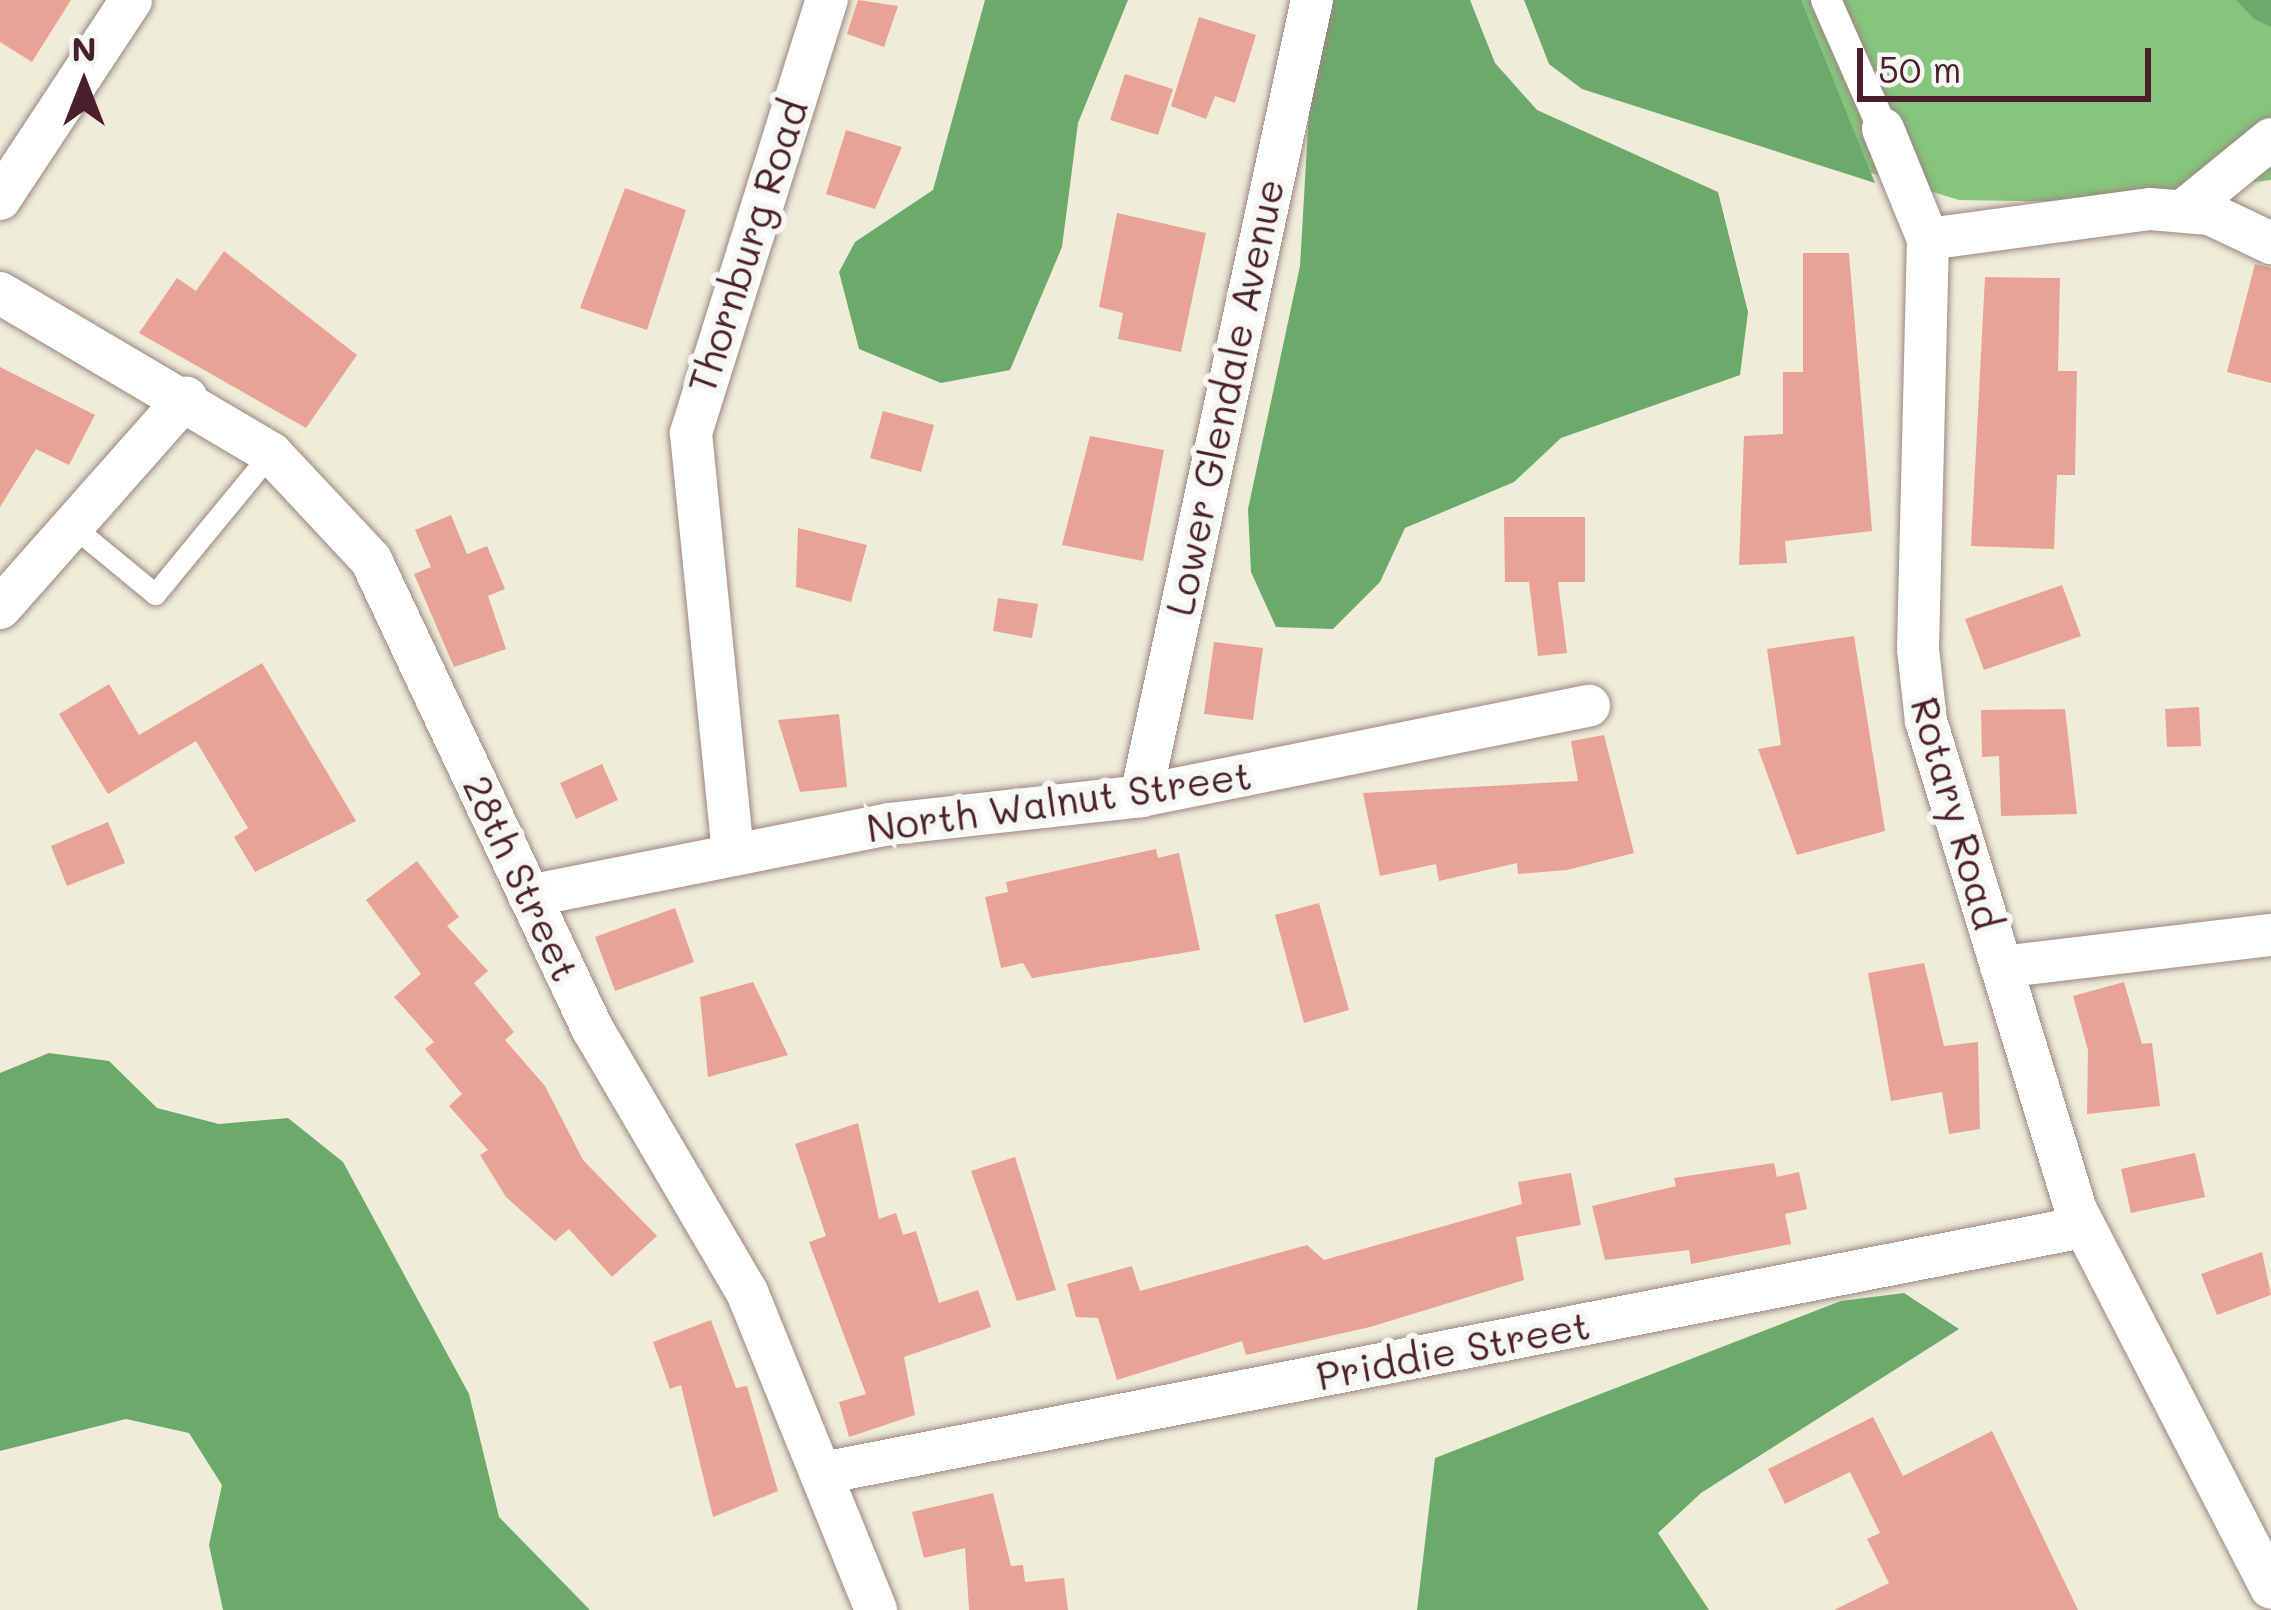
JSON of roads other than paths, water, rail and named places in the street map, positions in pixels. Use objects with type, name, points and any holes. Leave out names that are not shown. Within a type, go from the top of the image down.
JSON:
[{"type":"street","points":[[0,199],[131,0]]},
{"type":"street","name":"Thornburg Road","points":[[733,854],[691,434],[827,0]]},
{"type":"street","name":"Lower Glendale Avenue","points":[[1141,796],[1312,0]]},
{"type":"street","name":"Rotary Road","points":[[1826,0],[1928,239],[1918,677],[2083,1227],[2271,1588]]},
{"type":"street","points":[[2184,210],[2271,139]]},
{"type":"street","points":[[1928,239],[2184,210],[2271,243]]},
{"type":"street","name":"28th Street","points":[[0,293],[186,398],[272,453],[371,560],[592,1028],[747,1292],[876,1610]]},
{"type":"street","points":[[0,608],[186,398]]},
{"type":"street","name":"North Walnut Street","points":[[529,896],[733,854],[1141,796],[1589,706]]},
{"type":"street","points":[[2002,967],[2271,935]]},
{"type":"street","name":"Priddie Street","points":[[824,1473],[2083,1227]]},
{"type":"lane","points":[[75,528],[155,594],[272,453]]}]
